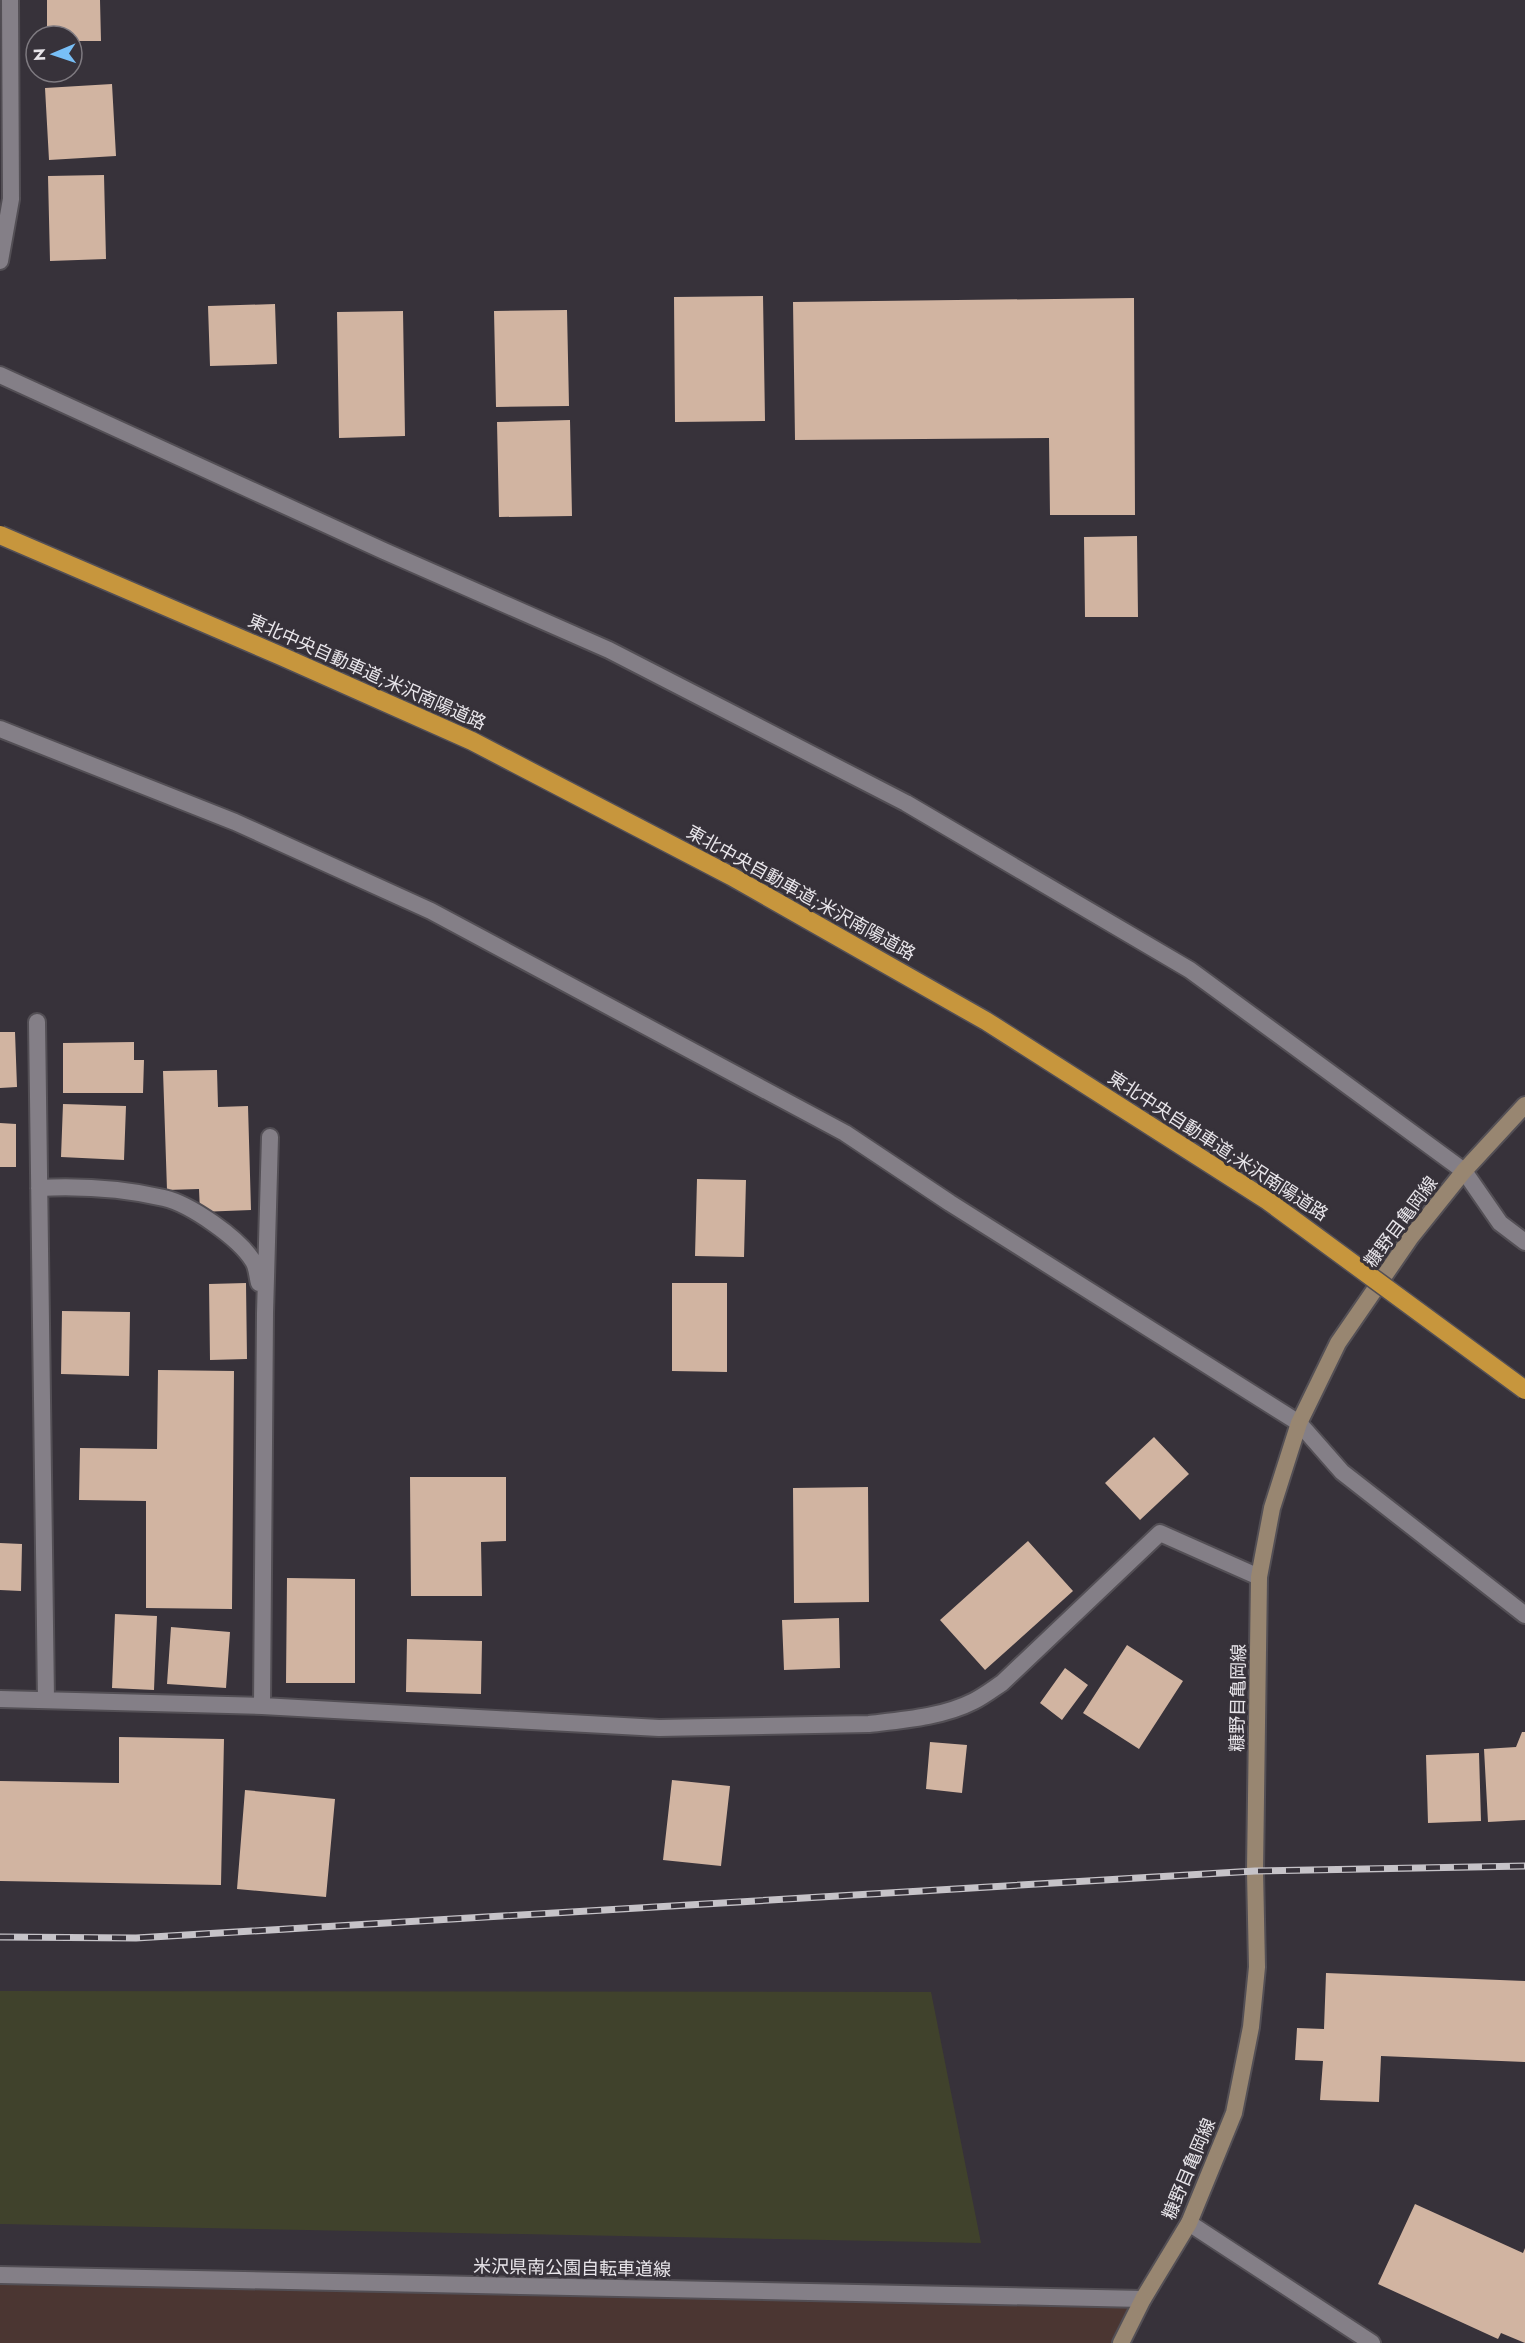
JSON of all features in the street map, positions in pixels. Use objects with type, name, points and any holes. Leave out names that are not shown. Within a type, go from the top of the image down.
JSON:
[{"type":"highway","name":"東北中央自動車道;米沢南陽道路","points":[[0,535],[472,741],[731,876],[986,1021],[1268,1201],[1525,1390]]},
{"type":"main road","name":"糠野目亀岡線","points":[[1121,2343],[1143,2299],[1189,2223],[1234,2113],[1251,2027],[1257,1966],[1255,1871],[1259,1577],[1272,1508],[1299,1423],[1338,1343],[1411,1237],[1464,1171],[1525,1105]]},
{"type":"street","points":[[0,261],[11,199],[10,0]]},
{"type":"street","points":[[0,375],[384,551],[609,650],[906,803],[1190,970],[1464,1171],[1500,1223],[1525,1242]]},
{"type":"street","points":[[0,729],[235,822],[431,911],[845,1133],[950,1203],[1299,1423],[1342,1472],[1525,1615]]},
{"type":"street","points":[[37,1022],[46,1700]]},
{"type":"street","points":[[262,1706],[265,1313],[270,1137]]},
{"type":"street","points":[[39,1188],[71,1186],[166,1198],[209,1220],[234,1240],[255,1262],[265,1313]]},
{"type":"street","points":[[0,1699],[262,1706],[659,1728],[869,1724],[934,1714],[973,1701],[1002,1683],[1160,1533],[1259,1577]]},
{"type":"street","points":[[1189,2223],[1372,2343]]},
{"type":"street","name":"米沢県南公園自転車道線","points":[[0,2275],[1143,2299]]},
{"type":"shaded area","points":[[0,2275],[1143,2299],[1121,2343],[0,2343]]},
{"type":"green space","points":[[0,1991],[931,1992],[981,2243],[0,2224]]},
{"type":"building","points":[[47,0],[100,0],[101,41],[84,41],[84,24],[47,24]]},
{"type":"building","points":[[112,84],[116,156],[49,160],[45,88]]},
{"type":"building","points":[[104,175],[106,259],[50,261],[48,176]]},
{"type":"building","points":[[763,296],[765,421],[675,422],[674,297]]},
{"type":"building","points":[[1134,298],[1135,515],[1050,515],[1049,438],[795,440],[793,302]]},
{"type":"building","points":[[275,304],[277,364],[210,366],[208,306]]},
{"type":"building","points":[[567,310],[569,406],[496,407],[494,311]]},
{"type":"building","points":[[403,311],[405,436],[339,438],[337,312]]},
{"type":"building","points":[[570,420],[572,516],[499,517],[497,422]]},
{"type":"building","points":[[1137,536],[1138,617],[1085,617],[1084,537]]},
{"type":"building","points":[[0,1032],[15,1032],[17,1087],[0,1088]]},
{"type":"building","points":[[134,1042],[134,1060],[144,1060],[143,1093],[63,1093],[63,1043]]},
{"type":"building","points":[[217,1070],[218,1107],[248,1106],[251,1210],[200,1212],[199,1189],[167,1190],[163,1071]]},
{"type":"building","points":[[63,1104],[126,1106],[124,1160],[61,1157]]},
{"type":"building","points":[[0,1123],[16,1124],[16,1167],[0,1167]]},
{"type":"building","points":[[697,1179],[746,1180],[744,1257],[695,1256]]},
{"type":"building","points":[[246,1283],[247,1359],[210,1360],[209,1284]]},
{"type":"building","points":[[672,1283],[727,1283],[727,1372],[672,1371]]},
{"type":"building","points":[[62,1311],[130,1312],[129,1376],[61,1374]]},
{"type":"building","points":[[158,1370],[234,1371],[232,1609],[146,1608],[146,1501],[79,1500],[80,1448],[157,1449]]},
{"type":"building","points":[[1154,1437],[1189,1474],[1140,1520],[1105,1483]]},
{"type":"building","points":[[410,1477],[506,1477],[506,1541],[481,1542],[482,1596],[411,1596]]},
{"type":"building","points":[[868,1487],[869,1602],[794,1603],[793,1488]]},
{"type":"building","points":[[1028,1541],[1073,1591],[985,1670],[940,1620]]},
{"type":"building","points":[[0,1543],[22,1544],[21,1591],[0,1590]]},
{"type":"building","points":[[287,1578],[355,1579],[355,1683],[286,1683]]},
{"type":"building","points":[[115,1614],[157,1616],[154,1690],[112,1688]]},
{"type":"building","points":[[839,1618],[840,1668],[784,1670],[782,1620]]},
{"type":"building","points":[[171,1627],[230,1632],[226,1688],[167,1684]]},
{"type":"building","points":[[407,1639],[482,1641],[481,1694],[406,1692]]},
{"type":"building","points":[[1127,1645],[1183,1681],[1139,1749],[1083,1713]]},
{"type":"building","points":[[1065,1668],[1088,1685],[1062,1720],[1040,1703]]},
{"type":"building","points":[[1522,1732],[1525,1732],[1525,1820],[1488,1822],[1484,1749],[1516,1747]]},
{"type":"building","points":[[119,1737],[224,1739],[221,1885],[0,1881],[0,1781],[119,1783]]},
{"type":"building","points":[[930,1742],[967,1745],[962,1793],[926,1789]]},
{"type":"building","points":[[1479,1753],[1481,1821],[1428,1823],[1426,1755]]},
{"type":"building","points":[[672,1780],[730,1786],[721,1866],[663,1860]]},
{"type":"building","points":[[245,1790],[335,1799],[326,1897],[237,1889]]},
{"type":"building","points":[[1326,1973],[1525,1981],[1525,2062],[1381,2056],[1379,2102],[1320,2100],[1323,2061],[1295,2060],[1297,2028],[1324,2029]]},
{"type":"building","points":[[1415,2204],[1523,2253],[1525,2248],[1525,2343],[1501,2333],[1498,2339],[1378,2284]]},
{"type":"railway","points":[[0,1937],[136,1938],[1255,1871],[1525,1866]]}]
